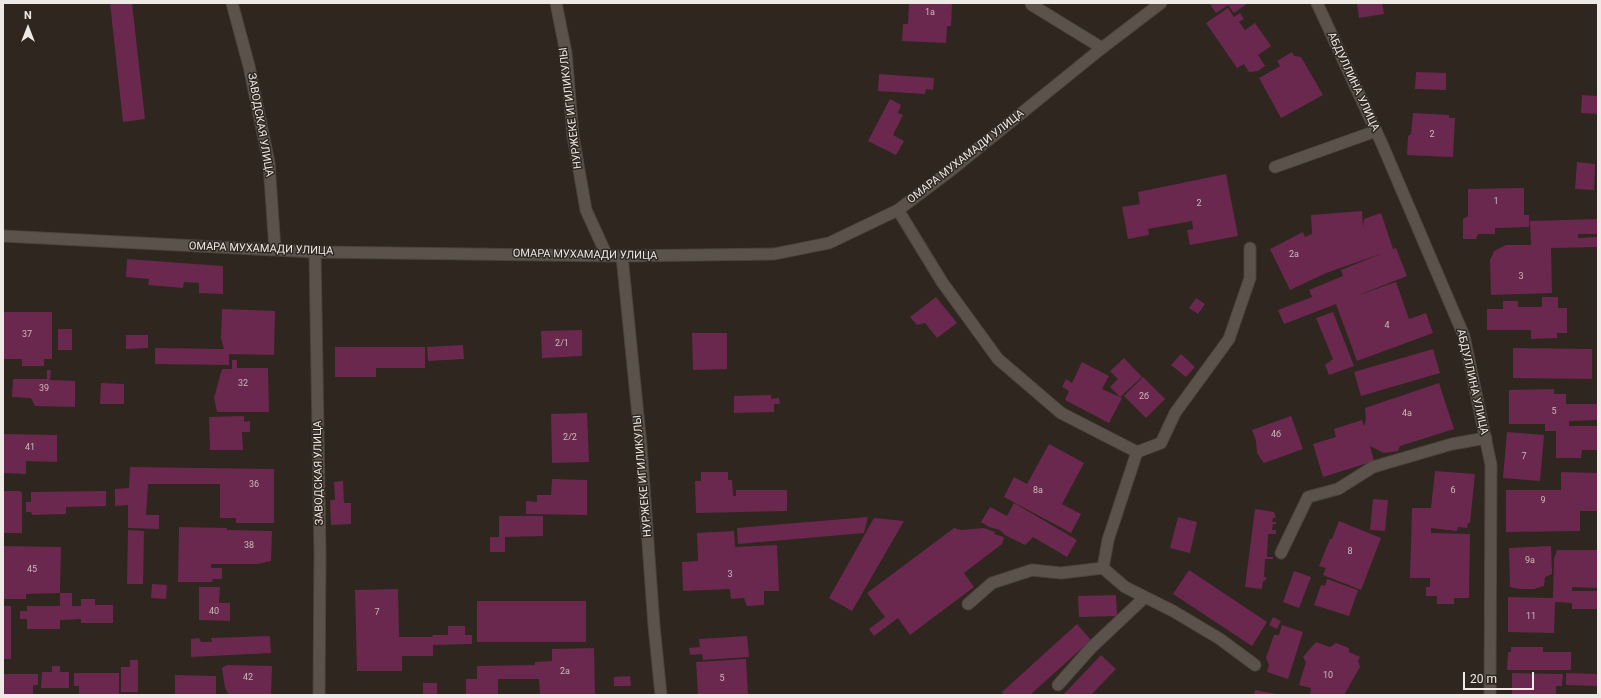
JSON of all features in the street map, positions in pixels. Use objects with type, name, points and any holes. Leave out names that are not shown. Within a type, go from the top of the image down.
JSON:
[{"type":"street","name":"ЗАВОДСКАЯ УЛИЦА","points":[[232,3],[249,66],[269,163],[275,250]]},
{"type":"street","name":"НУРЖЕКЕ ИГИЛИКУЛЫ","points":[[556,3],[566,54],[573,136],[586,210],[607,256]]},
{"type":"street","points":[[1031,3],[1102,48]]},
{"type":"street","name":"ОМАРА МУХАМАДИ УЛИЦА","points":[[3,236],[315,252],[607,256],[774,254],[829,243],[898,210],[950,172],[1102,48],[1161,3]]},
{"type":"street","name":"АБДУЛЛИНА УЛИЦА","points":[[1317,3],[1376,131],[1464,336],[1491,465],[1490,695]]},
{"type":"street","points":[[1275,167],[1376,131]]},
{"type":"street","points":[[898,210],[942,282],[998,359],[1061,413],[1137,452],[1161,443],[1175,414],[1229,339],[1250,278],[1250,248]]},
{"type":"street","name":"ЗАВОДСКАЯ УЛИЦА","points":[[315,252],[320,554],[319,695]]},
{"type":"street","name":"НУРЖЕКЕ ИГИЛИКУЛЫ","points":[[622,256],[641,446],[654,626],[662,695]]},
{"type":"street","points":[[1281,553],[1308,497],[1338,489],[1373,467],[1452,444],[1486,438]]},
{"type":"street","points":[[1103,568],[1108,540],[1137,452]]},
{"type":"street","points":[[968,604],[992,583],[1032,570],[1060,573],[1103,568],[1125,587],[1173,611],[1220,639],[1255,665]]},
{"type":"street","points":[[1058,685],[1091,648],[1145,597]]},
{"type":"building","points":[[110,3],[132,3],[145,119],[123,122]]},
{"type":"building","points":[[909,3],[952,3],[951,26],[947,26],[946,43],[902,41],[903,24],[908,24]]},
{"type":"building","points":[[1248,3],[1234,13],[1228,5],[1216,13],[1210,4]]},
{"type":"building","points":[[1357,3],[1382,3],[1384,14],[1359,18]]},
{"type":"building","points":[[1228,8],[1234,17],[1240,13],[1244,19],[1239,22],[1245,30],[1255,23],[1271,46],[1258,55],[1265,66],[1258,71],[1249,72],[1244,64],[1237,68],[1206,23]]},
{"type":"building","points":[[1292,52],[1294,56],[1301,57],[1323,95],[1281,118],[1259,78],[1280,66],[1277,61]]},
{"type":"building","points":[[1416,72],[1446,73],[1446,90],[1415,89]]},
{"type":"building","points":[[879,74],[934,78],[933,90],[926,89],[925,94],[878,91]]},
{"type":"building","points":[[1582,95],[1598,96],[1598,114],[1581,113]]},
{"type":"building","points":[[890,99],[901,105],[898,113],[903,115],[893,135],[904,141],[896,155],[868,141]]},
{"type":"building","points":[[1413,113],[1449,115],[1449,118],[1455,118],[1453,157],[1407,155],[1408,136],[1411,134]]},
{"type":"building","points":[[1577,162],[1595,164],[1594,190],[1575,189]]},
{"type":"building","points":[[1226,174],[1238,236],[1190,245],[1187,230],[1193,229],[1192,221],[1148,229],[1149,235],[1128,239],[1122,207],[1140,204],[1138,192]]},
{"type":"building","points":[[1524,188],[1524,215],[1529,215],[1529,227],[1495,228],[1495,234],[1478,234],[1476,239],[1463,239],[1463,219],[1468,216],[1468,189]]},
{"type":"building","points":[[1362,211],[1363,227],[1364,219],[1381,213],[1393,249],[1396,248],[1407,276],[1356,296],[1396,282],[1409,319],[1426,313],[1433,333],[1357,361],[1336,304],[1284,324],[1278,310],[1312,297],[1309,290],[1343,276],[1341,270],[1383,253],[1326,273],[1290,290],[1270,249],[1303,232],[1305,237],[1312,234],[1311,215]]},
{"type":"building","points":[[1598,219],[1598,234],[1578,234],[1578,238],[1598,237],[1598,247],[1551,248],[1552,293],[1491,295],[1490,260],[1494,251],[1506,245],[1531,245],[1530,221]]},
{"type":"building","points":[[127,259],[223,266],[223,294],[199,293],[199,283],[184,282],[183,288],[148,285],[149,279],[126,277]]},
{"type":"building","points":[[936,297],[957,323],[937,338],[925,323],[917,325],[910,317]]},
{"type":"building","points":[[1542,297],[1558,297],[1558,308],[1567,308],[1567,333],[1557,333],[1557,338],[1531,339],[1531,330],[1487,330],[1487,309],[1503,309],[1503,301],[1518,301],[1518,307],[1542,307]]},
{"type":"building","points":[[1196,298],[1205,304],[1198,314],[1189,308]]},
{"type":"building","points":[[222,309],[275,311],[274,355],[229,354],[229,365],[155,364],[155,348],[224,349],[221,338]]},
{"type":"building","points":[[3,312],[52,312],[52,359],[44,359],[44,366],[22,366],[22,359],[3,359]]},
{"type":"building","points":[[1333,312],[1354,366],[1329,375],[1325,365],[1333,359],[1316,318]]},
{"type":"building","points":[[58,329],[72,329],[72,350],[58,350]]},
{"type":"building","points":[[582,330],[582,356],[542,358],[541,331]]},
{"type":"building","points":[[692,333],[727,333],[727,369],[693,370]]},
{"type":"building","points":[[126,335],[148,335],[148,348],[126,349]]},
{"type":"building","points":[[463,345],[464,359],[428,361],[427,347]]},
{"type":"building","points":[[335,347],[425,347],[425,368],[376,368],[376,377],[335,377]]},
{"type":"building","points":[[1513,348],[1592,349],[1592,379],[1513,378]]},
{"type":"building","points":[[1433,349],[1440,373],[1361,396],[1354,372]]},
{"type":"building","points":[[1181,354],[1195,367],[1186,377],[1171,365]]},
{"type":"building","points":[[1124,358],[1142,377],[1120,397],[1110,387],[1118,379],[1110,371]]},
{"type":"building","points":[[232,360],[237,360],[237,368],[268,368],[269,412],[217,412],[214,398],[222,369],[232,369]]},
{"type":"building","points":[[1082,362],[1109,376],[1102,389],[1122,398],[1109,423],[1065,400],[1069,391],[1062,387],[1066,379],[1072,383]]},
{"type":"building","points":[[47,370],[51,370],[50,380],[75,381],[75,407],[35,406],[31,398],[12,397],[13,379],[47,379]]},
{"type":"building","points":[[1143,377],[1165,399],[1146,418],[1124,396]]},
{"type":"building","points":[[101,383],[124,384],[124,404],[100,404]]},
{"type":"building","points":[[1439,383],[1454,429],[1400,446],[1398,451],[1384,453],[1370,446],[1374,461],[1323,477],[1313,444],[1336,437],[1334,429],[1362,420],[1364,426],[1366,420],[1365,408]]},
{"type":"building","points":[[1554,389],[1554,394],[1566,394],[1566,404],[1598,404],[1598,420],[1569,421],[1569,426],[1598,426],[1598,450],[1582,450],[1581,458],[1556,458],[1556,431],[1545,431],[1545,424],[1509,424],[1509,390]]},
{"type":"building","points":[[771,395],[771,399],[779,398],[780,404],[774,404],[774,412],[734,413],[734,396]]},
{"type":"building","points":[[587,413],[589,462],[552,463],[551,414]]},
{"type":"building","points":[[244,416],[244,422],[250,421],[250,432],[242,432],[243,450],[210,450],[209,417]]},
{"type":"building","points":[[1291,416],[1303,449],[1264,463],[1257,453],[1256,441],[1252,430]]},
{"type":"building","points":[[1507,432],[1544,435],[1540,481],[1503,478]]},
{"type":"building","points":[[3,434],[57,435],[57,462],[26,461],[26,474],[3,473]]},
{"type":"building","points":[[1049,444],[1084,463],[1062,504],[1081,514],[1071,533],[1004,497],[1014,477],[1027,484]]},
{"type":"building","points":[[130,467],[274,469],[274,523],[236,523],[236,518],[220,518],[220,484],[148,484],[146,515],[159,515],[159,529],[128,528],[128,505],[115,506],[115,489],[129,488]]},
{"type":"building","points":[[1435,471],[1475,474],[1470,523],[1468,523],[1467,528],[1458,527],[1457,531],[1431,528],[1431,533],[1470,534],[1469,598],[1454,598],[1454,604],[1437,604],[1437,596],[1426,596],[1426,587],[1430,587],[1430,578],[1410,578],[1412,508],[1431,508]]},
{"type":"building","points":[[701,472],[728,472],[728,480],[732,480],[733,496],[736,496],[736,490],[787,490],[787,511],[696,513],[695,481],[701,481]]},
{"type":"building","points":[[1561,472],[1598,473],[1598,511],[1580,511],[1580,531],[1506,532],[1506,490],[1561,490]]},
{"type":"building","points":[[552,479],[587,480],[587,515],[526,514],[526,501],[537,502],[537,495],[551,495]]},
{"type":"building","points":[[343,481],[344,503],[351,503],[351,524],[331,525],[330,500],[335,500],[334,482]]},
{"type":"building","points":[[3,491],[20,491],[22,493],[22,533],[3,533]]},
{"type":"building","points":[[106,491],[106,506],[66,507],[66,514],[32,515],[31,512],[26,512],[26,502],[31,502],[31,492]]},
{"type":"building","points":[[1373,499],[1388,500],[1385,531],[1370,530]]},
{"type":"building","points":[[1014,503],[1077,540],[1067,557],[1033,537],[1025,545],[1005,535],[1000,530],[989,527],[981,522],[990,507],[1007,516]]},
{"type":"building","points":[[1255,509],[1274,512],[1276,518],[1273,518],[1272,522],[1276,522],[1276,524],[1273,524],[1272,530],[1276,530],[1276,534],[1268,534],[1267,557],[1273,557],[1273,559],[1265,559],[1264,577],[1266,577],[1266,580],[1263,581],[1262,589],[1245,587]]},
{"type":"building","points":[[499,516],[543,516],[543,536],[505,537],[505,552],[490,552],[490,537],[499,537]]},
{"type":"building","points":[[868,517],[864,533],[738,544],[737,528]]},
{"type":"building","points":[[1178,517],[1197,522],[1190,553],[1170,548]]},
{"type":"building","points":[[874,518],[904,521],[852,611],[829,598]]},
{"type":"building","points":[[1339,521],[1381,538],[1361,590],[1323,575],[1326,568],[1319,566]]},
{"type":"building","points":[[179,527],[272,531],[271,561],[258,564],[211,564],[211,568],[222,568],[222,579],[213,579],[212,582],[178,582]]},
{"type":"building","points":[[954,528],[961,530],[984,528],[995,532],[994,534],[1004,537],[1002,544],[964,573],[974,587],[910,635],[898,618],[874,636],[869,629],[885,617],[867,593]]},
{"type":"building","points":[[128,530],[144,531],[143,584],[127,584]]},
{"type":"building","points":[[734,531],[735,547],[777,545],[779,591],[764,591],[764,605],[747,606],[744,598],[731,599],[730,589],[683,591],[682,562],[698,561],[697,533]]},
{"type":"building","points":[[3,546],[61,547],[60,593],[26,594],[26,599],[3,599]]},
{"type":"building","points":[[1551,546],[1552,574],[1545,577],[1544,586],[1534,589],[1519,589],[1510,587],[1509,548]]},
{"type":"building","points":[[1557,550],[1598,550],[1598,588],[1572,587],[1572,591],[1598,591],[1598,609],[1572,609],[1572,603],[1555,602],[1554,633],[1508,632],[1508,597],[1553,598],[1554,559]]},
{"type":"building","points":[[1189,570],[1267,622],[1252,646],[1173,594]]},
{"type":"building","points":[[1294,571],[1311,577],[1299,608],[1283,602]]},
{"type":"building","points":[[1327,579],[1358,590],[1349,616],[1314,605],[1321,585],[1325,586]]},
{"type":"building","points":[[152,584],[167,585],[166,599],[151,598]]},
{"type":"building","points":[[199,587],[220,587],[219,603],[230,603],[230,621],[199,620]]},
{"type":"building","points":[[398,589],[399,637],[432,637],[433,635],[448,635],[448,626],[465,626],[465,635],[472,635],[472,644],[433,645],[433,656],[402,656],[402,671],[357,671],[355,590]]},
{"type":"building","points":[[60,593],[72,593],[72,606],[81,606],[81,599],[95,599],[95,605],[113,605],[113,623],[81,623],[81,619],[60,620],[60,629],[27,629],[27,619],[20,619],[20,611],[27,611],[27,606],[60,606]]},
{"type":"building","points":[[1116,595],[1117,616],[1079,617],[1078,596]]},
{"type":"building","points":[[477,601],[586,601],[586,642],[477,642]]},
{"type":"building","points":[[3,606],[11,606],[11,659],[3,659]]},
{"type":"building","points":[[1273,617],[1281,621],[1277,629],[1269,625]]},
{"type":"building","points":[[1077,624],[1091,640],[1030,695],[1004,695],[1002,692]]},
{"type":"building","points":[[1282,625],[1303,632],[1288,679],[1267,672],[1269,665],[1266,658],[1274,635],[1279,635]]},
{"type":"building","points":[[270,636],[271,653],[191,657],[191,639],[199,638],[201,642],[212,642],[211,638]]},
{"type":"building","points":[[747,636],[749,657],[703,660],[702,654],[690,655],[689,648],[700,647],[699,639]]},
{"type":"building","points":[[1316,642],[1330,647],[1336,643],[1349,648],[1349,652],[1360,657],[1358,661],[1360,667],[1344,695],[1310,695],[1311,688],[1299,685],[1306,662],[1303,657]]},
{"type":"building","points":[[1511,647],[1543,647],[1543,652],[1571,652],[1571,670],[1507,670],[1508,652],[1511,652]]},
{"type":"building","points":[[594,648],[595,695],[540,695],[539,679],[498,679],[498,694],[466,694],[466,679],[477,679],[477,666],[535,665],[535,662],[552,661],[552,649]]},
{"type":"building","points":[[1101,655],[1116,669],[1091,695],[1063,695]]},
{"type":"building","points":[[746,659],[748,695],[698,695],[696,662]]},
{"type":"building","points":[[130,660],[138,660],[138,692],[121,692],[121,667],[130,667]]},
{"type":"building","points":[[227,665],[272,666],[271,695],[229,695],[225,688],[222,668]]},
{"type":"building","points":[[52,666],[60,666],[60,672],[69,672],[69,688],[41,688],[42,672],[52,672]]},
{"type":"building","points":[[74,673],[119,673],[119,695],[79,695],[79,686],[74,686]]},
{"type":"building","points":[[1512,673],[1563,674],[1562,686],[1556,686],[1556,695],[1512,695]]},
{"type":"building","points":[[1566,673],[1598,674],[1598,686],[1566,685]]},
{"type":"building","points":[[3,674],[38,674],[38,685],[33,685],[33,695],[3,695]]},
{"type":"building","points":[[175,675],[216,676],[216,695],[175,695]]},
{"type":"building","points":[[630,676],[631,686],[614,686],[614,677]]},
{"type":"building","points":[[423,683],[437,683],[437,695],[423,695]]},
{"type":"building","points":[[1255,690],[1276,694],[1276,695],[1254,695]]}]
